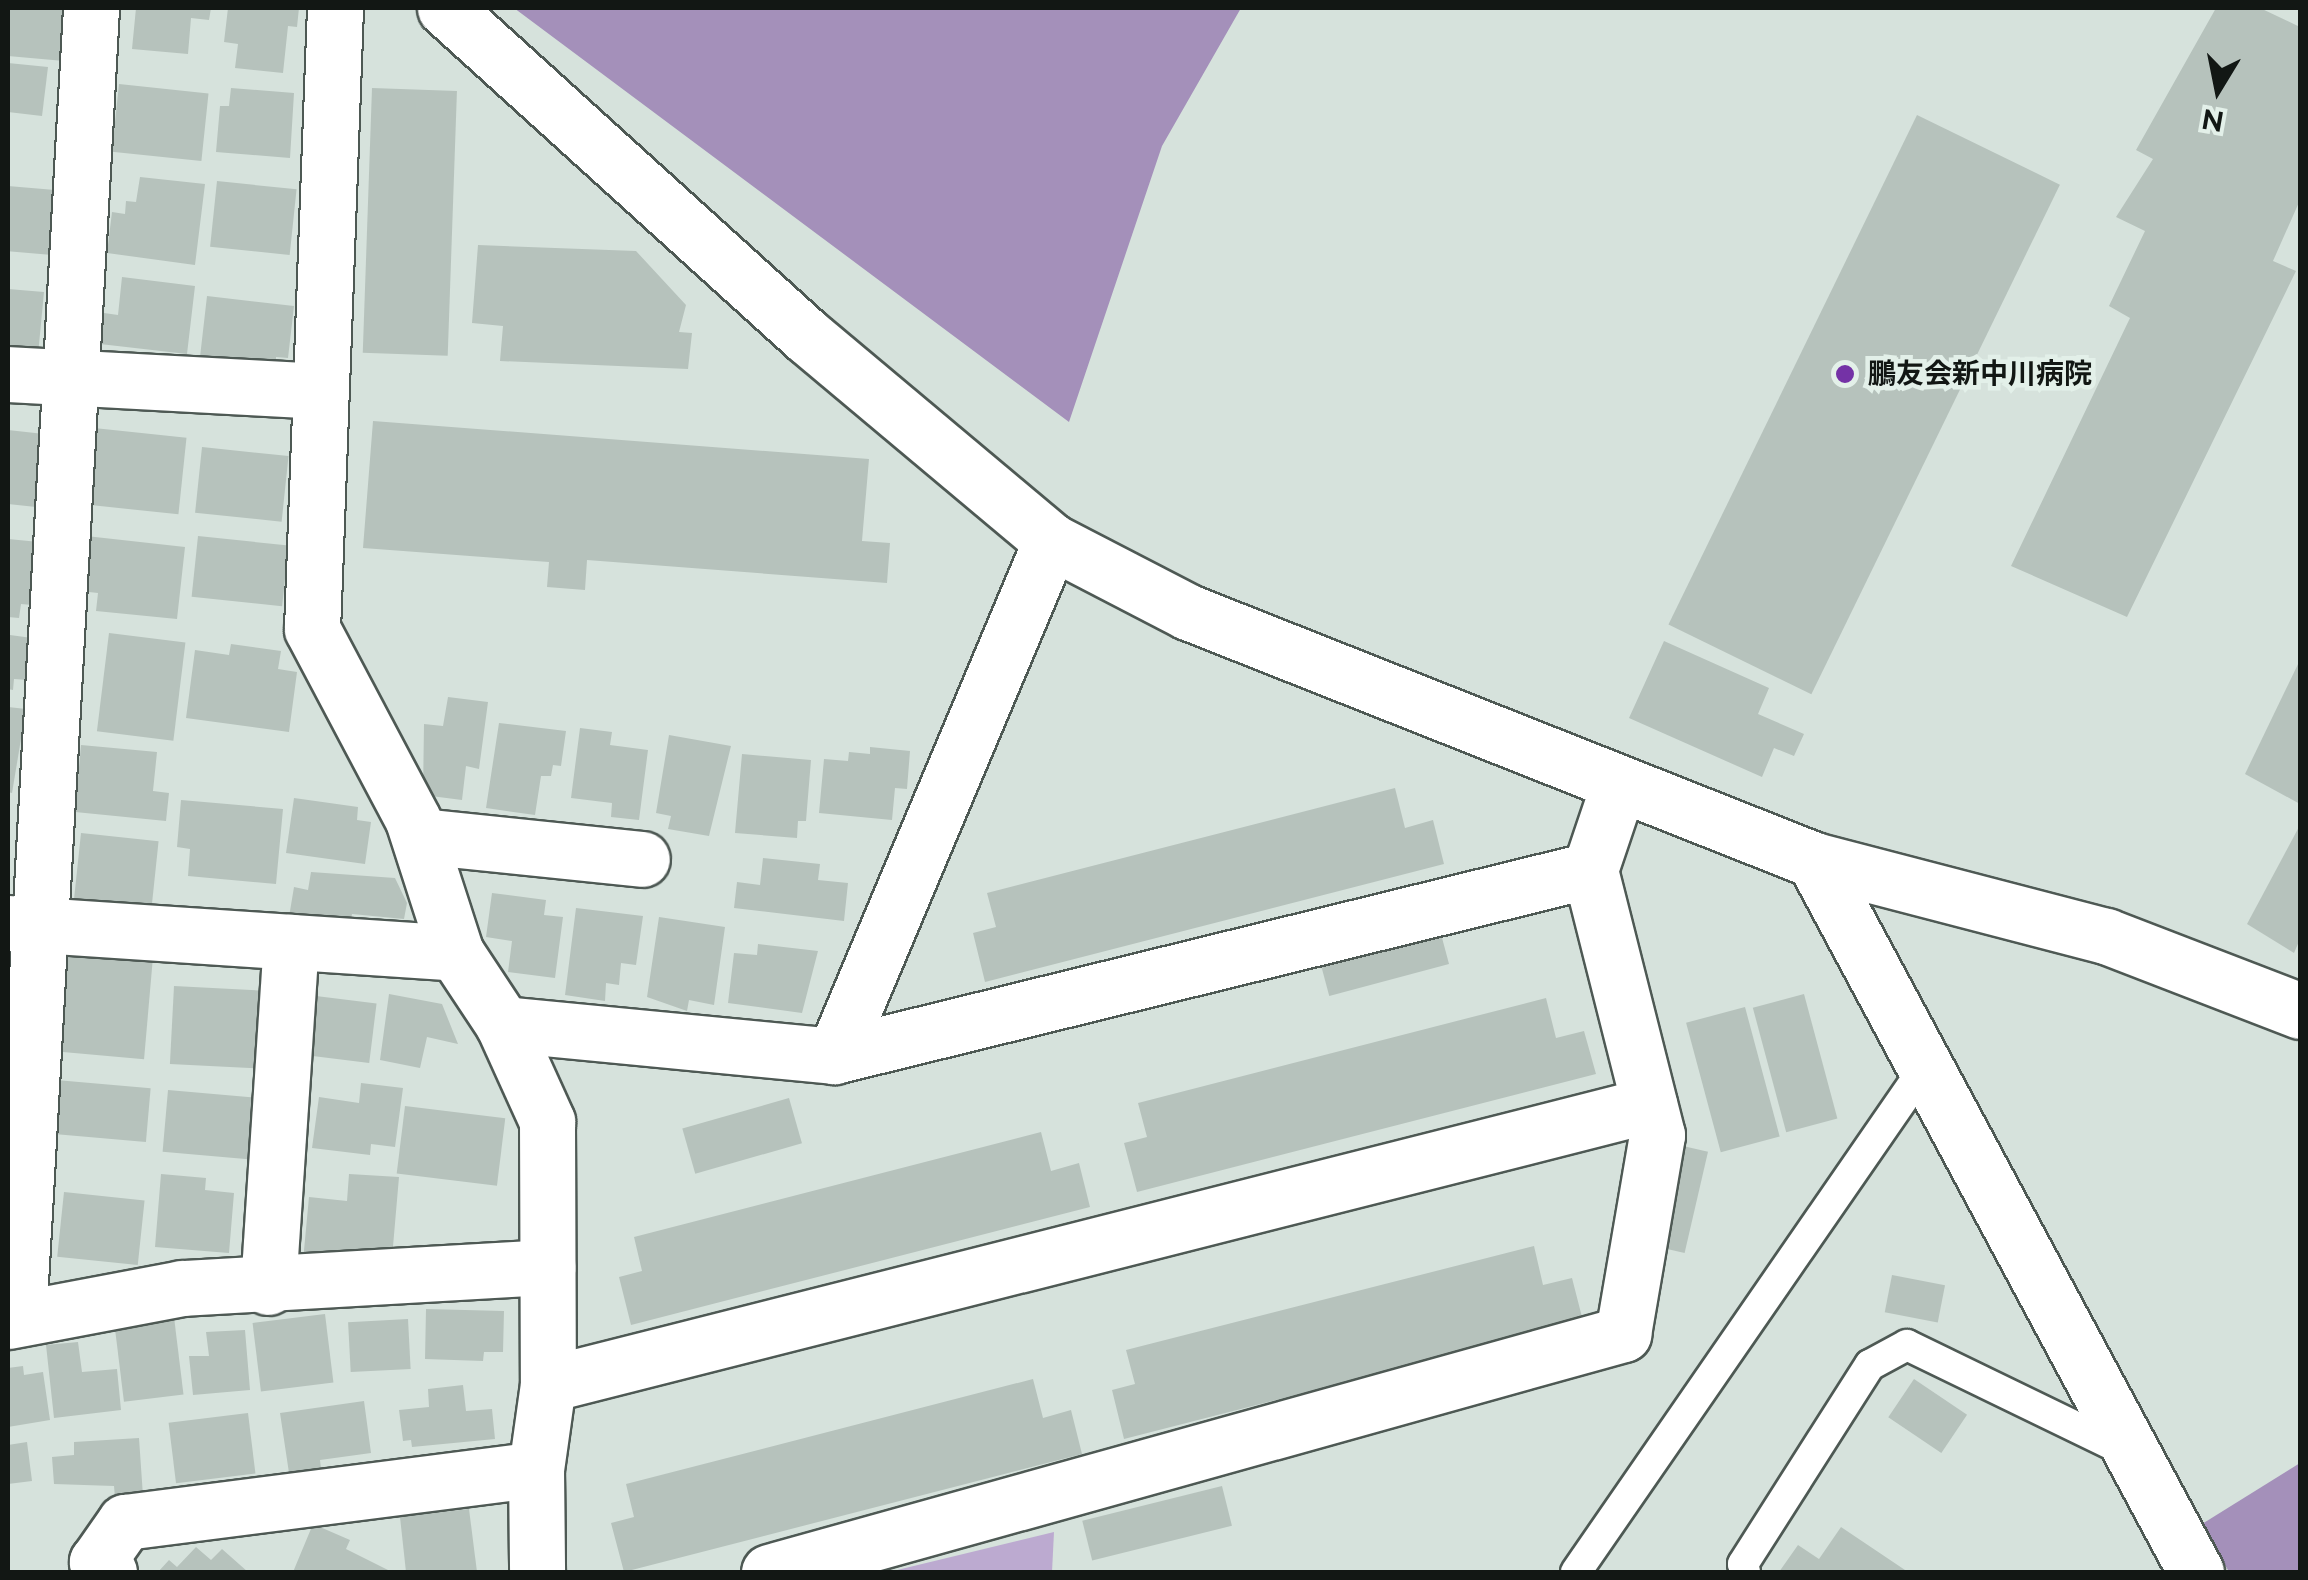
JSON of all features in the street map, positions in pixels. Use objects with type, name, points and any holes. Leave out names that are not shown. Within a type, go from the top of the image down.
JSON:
[{"type":"street","points":[[91,8],[73,377],[23,924],[13,1320],[182,1288],[268,1287],[547,1267]]},
{"type":"street","points":[[336,8],[318,391],[312,629],[420,836],[456,953],[503,1024],[547,1122],[548,1384],[536,1469],[538,1572]]},
{"type":"street","points":[[445,8],[808,337],[1051,541],[1188,612],[1814,860],[2106,936],[2300,1012]]},
{"type":"street","points":[[8,374],[318,391]]},
{"type":"street","points":[[834,1056],[1051,541]]},
{"type":"street","points":[[769,1572],[1623,1334],[1657,1135],[1590,870],[1619,784]]},
{"type":"street","points":[[420,836],[642,859]]},
{"type":"street","points":[[1814,860],[2196,1572]]},
{"type":"street","points":[[503,1024],[834,1056],[1590,870]]},
{"type":"street","points":[[23,924],[456,953]]},
{"type":"street","points":[[268,1287],[291,942]]},
{"type":"street","points":[[548,1384],[1649,1105]]},
{"type":"street","points":[[110,1572],[97,1562],[124,1522],[536,1469]]},
{"type":"lane","points":[[1576,1572],[1925,1067]]},
{"type":"lane","points":[[1745,1572],[1743,1564],[1870,1365],[1907,1345],[2133,1455]]},
{"type":"shaded area","points":[[514,8],[1241,8],[1162,146],[1069,422]]},
{"type":"shaded area","points":[[2300,1463],[2300,1572],[2229,1572],[2202,1524]]},
{"type":"shaded area","points":[[1054,1532],[1052,1572],[889,1572]]},
{"type":"building","points":[[8,8],[68,8],[64,61],[8,56]]},
{"type":"building","points":[[136,8],[211,8],[209,20],[191,18],[188,54],[132,49]]},
{"type":"building","points":[[228,8],[299,8],[297,27],[288,26],[283,73],[235,68],[238,44],[224,42]]},
{"type":"building","points":[[2216,8],[2260,8],[2300,27],[2300,200],[2273,261],[2296,271],[2127,617],[2011,566],[2130,318],[2109,306],[2145,231],[2116,217],[2153,159],[2136,150]]},
{"type":"building","points":[[8,63],[48,67],[42,116],[8,112]]},
{"type":"building","points":[[119,84],[209,93],[201,161],[112,152]]},
{"type":"building","points":[[231,88],[294,93],[290,158],[216,152],[220,106],[229,106]]},
{"type":"building","points":[[372,88],[457,91],[448,356],[363,353]]},
{"type":"building","points":[[1917,115],[2060,185],[1811,694],[1668,625]]},
{"type":"building","points":[[140,177],[205,184],[195,265],[107,253],[112,212],[125,214],[126,201],[136,202]]},
{"type":"building","points":[[217,181],[297,189],[290,255],[210,247]]},
{"type":"building","points":[[8,186],[58,190],[52,255],[8,251]]},
{"type":"building","points":[[478,245],[636,251],[686,305],[679,332],[692,333],[688,369],[500,361],[503,326],[472,323]]},
{"type":"building","points":[[122,277],[195,286],[187,354],[100,344],[104,313],[118,315]]},
{"type":"building","points":[[8,289],[44,292],[38,355],[8,353]]},
{"type":"building","points":[[207,296],[294,306],[288,358],[276,357],[276,365],[200,357]]},
{"type":"building","points":[[373,421],[869,459],[862,541],[890,543],[887,583],[587,560],[585,590],[547,587],[549,562],[363,548]]},
{"type":"building","points":[[94,428],[186,438],[178,514],[86,505]]},
{"type":"building","points":[[8,430],[44,434],[36,507],[8,504]]},
{"type":"building","points":[[202,447],[289,456],[282,522],[195,513]]},
{"type":"building","points":[[86,536],[185,547],[177,619],[96,611],[98,593],[80,591]]},
{"type":"building","points":[[198,536],[289,546],[282,606],[192,597]]},
{"type":"building","points":[[8,539],[39,542],[32,605],[21,604],[19,618],[8,617]]},
{"type":"building","points":[[8,625],[10,635],[32,638],[28,680],[14,679],[13,690],[8,689]]},
{"type":"building","points":[[109,633],[185,642],[173,741],[97,731]]},
{"type":"building","points":[[1664,641],[1769,688],[1758,714],[1804,734],[1794,756],[1774,748],[1762,777],[1629,718]]},
{"type":"building","points":[[231,644],[281,651],[278,669],[297,672],[289,732],[186,718],[195,650],[229,655]]},
{"type":"building","points":[[2300,660],[2300,804],[2245,774]]},
{"type":"building","points":[[448,697],[488,702],[479,769],[466,766],[462,800],[423,795],[424,724],[443,726]]},
{"type":"building","points":[[8,707],[26,709],[12,793],[8,792]]},
{"type":"building","points":[[499,723],[566,731],[561,766],[553,765],[551,776],[541,776],[535,815],[486,808]]},
{"type":"building","points":[[580,728],[612,732],[610,745],[648,750],[639,820],[611,817],[612,803],[571,798]]},
{"type":"building","points":[[669,735],[731,746],[709,836],[668,829],[671,816],[656,813]]},
{"type":"building","points":[[81,745],[157,752],[153,791],[169,793],[166,821],[75,812]]},
{"type":"building","points":[[870,747],[910,751],[907,789],[895,788],[892,820],[819,813],[824,759],[848,761],[849,752],[870,754]]},
{"type":"building","points":[[742,754],[811,760],[806,821],[798,821],[797,838],[735,833]]},
{"type":"building","points":[[1395,788],[1405,828],[1433,820],[1444,864],[985,982],[973,933],[996,927],[987,893]]},
{"type":"building","points":[[294,798],[358,807],[357,820],[371,822],[365,864],[286,853]]},
{"type":"building","points":[[181,800],[283,809],[276,884],[188,876],[190,849],[177,847]]},
{"type":"building","points":[[2300,825],[2300,939],[2294,953],[2247,924]]},
{"type":"building","points":[[81,833],[159,841],[151,911],[74,903]]},
{"type":"building","points":[[763,858],[820,864],[818,880],[848,883],[844,921],[734,908],[737,882],[760,885]]},
{"type":"building","points":[[311,872],[395,878],[407,903],[404,919],[352,914],[350,924],[289,917],[294,887],[308,890]]},
{"type":"building","points":[[492,893],[546,900],[544,915],[563,917],[555,978],[508,972],[512,941],[486,937]]},
{"type":"building","points":[[576,908],[643,916],[636,965],[621,963],[619,985],[606,983],[605,1001],[565,995]]},
{"type":"building","points":[[659,917],[725,927],[714,1005],[689,1000],[687,1011],[647,997]]},
{"type":"building","points":[[1441,934],[1449,964],[1329,996],[1321,966]]},
{"type":"building","points":[[758,944],[818,951],[802,1013],[728,1003],[734,953],[757,955]]},
{"type":"building","points":[[66,953],[153,961],[144,1059],[57,1052]]},
{"type":"building","points":[[174,986],[259,990],[255,1068],[170,1064]]},
{"type":"building","points":[[389,994],[442,1004],[458,1044],[427,1037],[420,1068],[380,1060]]},
{"type":"building","points":[[1804,994],[1837,1119],[1786,1132],[1753,1008]]},
{"type":"building","points":[[316,996],[377,1003],[369,1063],[309,1056]]},
{"type":"building","points":[[1546,998],[1556,1038],[1584,1031],[1596,1074],[1137,1192],[1124,1143],[1147,1137],[1138,1103]]},
{"type":"building","points":[[1745,1007],[1780,1136],[1721,1152],[1686,1023]]},
{"type":"building","points":[[56,1080],[151,1088],[146,1142],[51,1134]]},
{"type":"building","points":[[361,1083],[403,1088],[395,1147],[371,1144],[370,1155],[312,1148],[319,1097],[359,1103]]},
{"type":"building","points":[[168,1090],[254,1097],[248,1159],[163,1152]]},
{"type":"building","points":[[789,1098],[802,1143],[695,1174],[682,1129]]},
{"type":"building","points":[[405,1106],[505,1118],[497,1186],[397,1173]]},
{"type":"building","points":[[1041,1132],[1051,1171],[1079,1163],[1090,1207],[631,1325],[619,1277],[642,1271],[634,1237]]},
{"type":"building","points":[[1670,1143],[1708,1152],[1685,1253],[1647,1244]]},
{"type":"building","points":[[161,1174],[206,1178],[205,1190],[234,1193],[229,1253],[155,1247]]},
{"type":"building","points":[[349,1174],[399,1177],[392,1258],[303,1261],[309,1197],[347,1201]]},
{"type":"building","points":[[64,1192],[145,1200],[138,1265],[57,1257]]},
{"type":"building","points":[[1534,1246],[1543,1285],[1572,1278],[1583,1321],[1124,1439],[1112,1390],[1135,1384],[1126,1350]]},
{"type":"building","points":[[1892,1275],[1945,1285],[1938,1323],[1885,1312]]},
{"type":"building","points":[[426,1309],[504,1311],[503,1352],[484,1352],[483,1361],[425,1359]]},
{"type":"building","points":[[325,1314],[333,1382],[261,1391],[253,1323]]},
{"type":"building","points":[[174,1317],[184,1394],[124,1402],[114,1324]]},
{"type":"building","points":[[408,1319],[411,1369],[351,1372],[348,1322]]},
{"type":"building","points":[[245,1330],[250,1390],[193,1395],[189,1356],[209,1356],[206,1332]]},
{"type":"building","points":[[78,1342],[82,1372],[117,1369],[121,1410],[54,1418],[46,1345]]},
{"type":"building","points":[[23,1366],[24,1375],[43,1372],[50,1420],[8,1427],[8,1368]]},
{"type":"building","points":[[1033,1379],[1043,1418],[1071,1410],[1082,1454],[624,1572],[611,1523],[634,1517],[626,1484]]},
{"type":"building","points":[[1914,1379],[1967,1415],[1941,1453],[1888,1417]]},
{"type":"building","points":[[463,1385],[466,1411],[492,1409],[495,1439],[412,1447],[411,1440],[403,1441],[399,1410],[429,1407],[428,1389]]},
{"type":"building","points":[[364,1401],[371,1453],[320,1460],[321,1469],[289,1473],[280,1413]]},
{"type":"building","points":[[248,1413],[255,1474],[176,1483],[169,1423]]},
{"type":"building","points":[[139,1438],[143,1496],[115,1498],[114,1486],[54,1484],[52,1457],[74,1455],[74,1442]]},
{"type":"building","points":[[27,1442],[32,1481],[8,1484],[8,1445]]},
{"type":"building","points":[[1222,1486],[1232,1526],[1092,1561],[1082,1521]]},
{"type":"building","points":[[469,1509],[477,1572],[406,1572],[400,1517]]},
{"type":"building","points":[[313,1524],[350,1540],[346,1549],[392,1572],[293,1572]]},
{"type":"building","points":[[1841,1527],[1908,1572],[1779,1572],[1798,1545],[1819,1559]]},
{"type":"building","points":[[196,1547],[211,1560],[222,1549],[248,1572],[158,1572],[169,1560],[177,1567]]},
{"type":"place","name":"鵬友会新中川病院","points":[[1845,374]]}]
